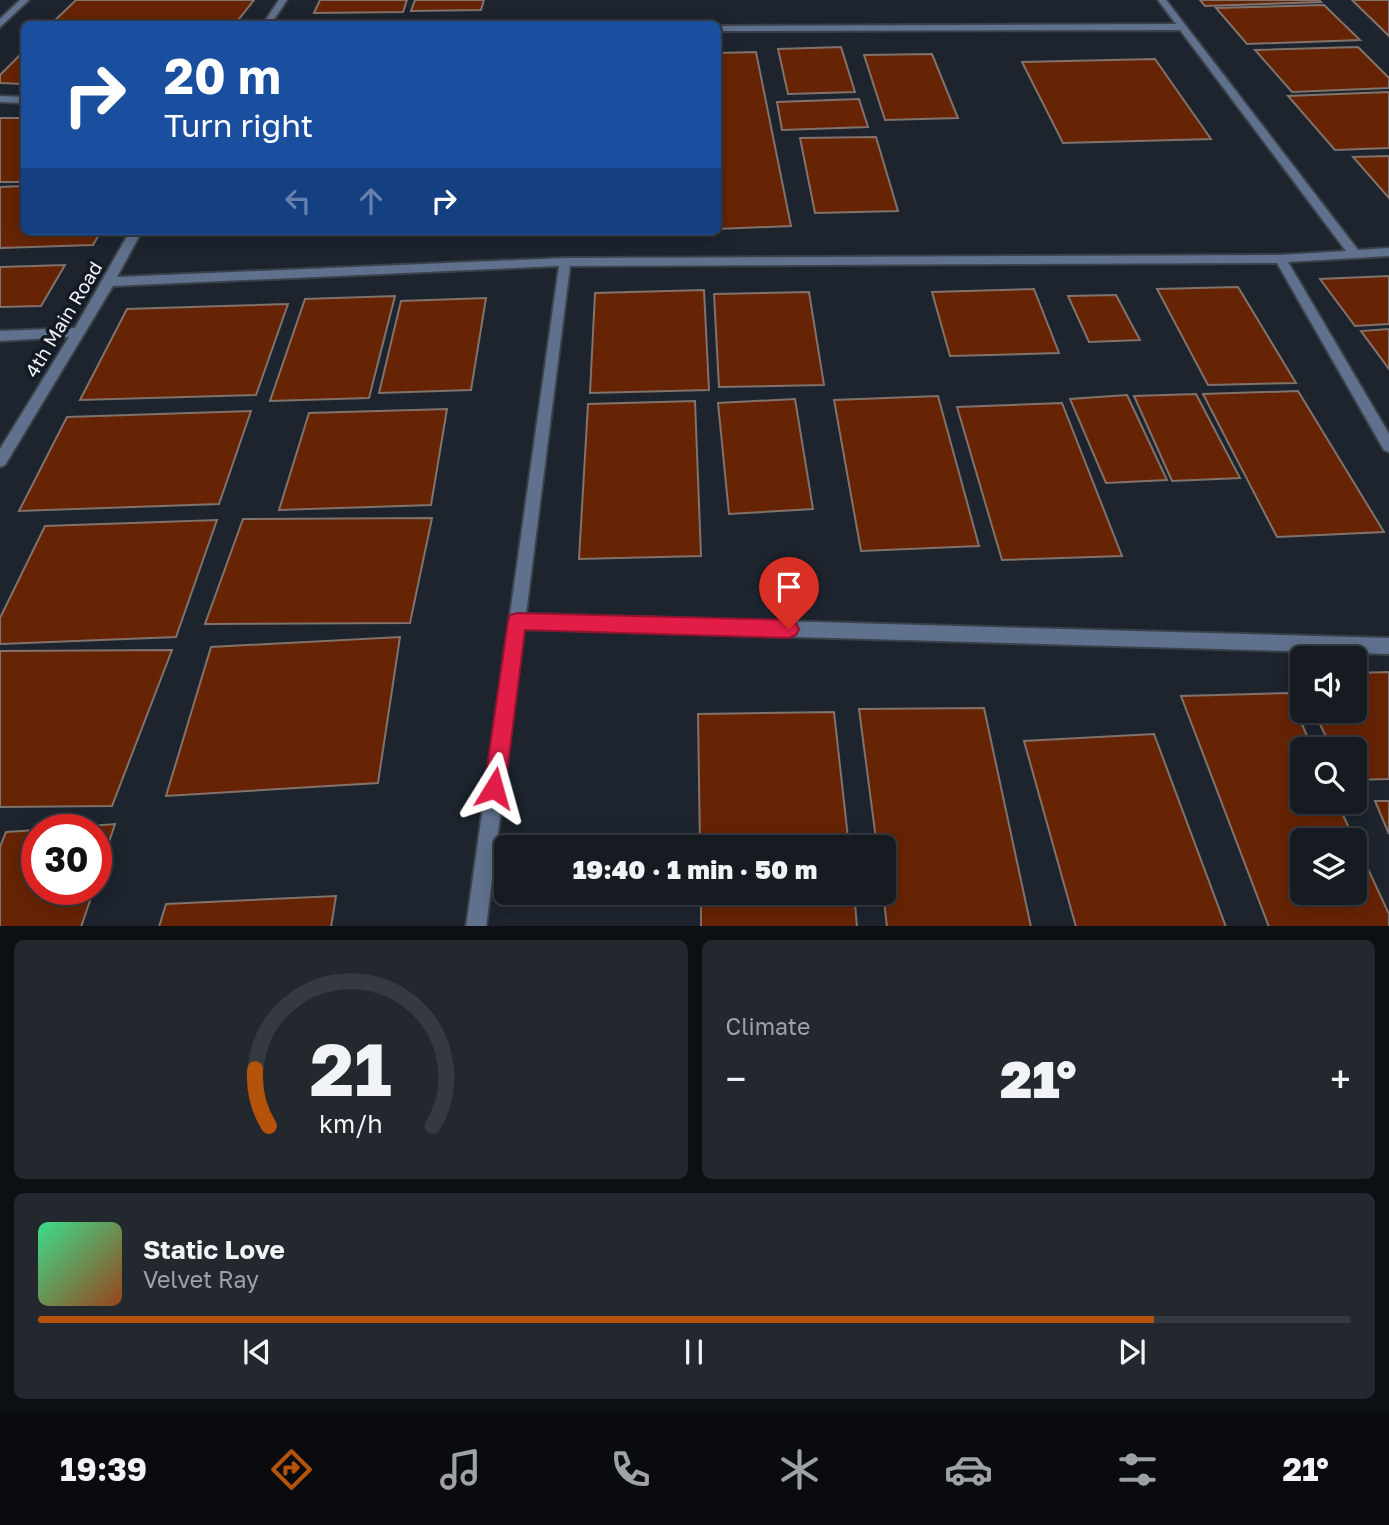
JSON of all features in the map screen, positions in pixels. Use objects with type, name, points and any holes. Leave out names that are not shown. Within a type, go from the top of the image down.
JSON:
[{"type":"street","points":[[0,24],[25,0]]},
{"type":"street","points":[[269,21],[283,0]]},
{"type":"street","points":[[1162,0],[1355,254]]},
{"type":"street","points":[[721,29],[1182,27]]},
{"type":"street","points":[[0,99],[21,100]]},
{"type":"street","name":"4th Main Road","points":[[0,461],[109,282],[134,235]]},
{"type":"street","points":[[109,282],[565,262],[1280,258],[1389,252]]},
{"type":"street","points":[[1280,258],[1389,446]]},
{"type":"street","points":[[476,926],[565,262]]},
{"type":"street","points":[[0,336],[78,332]]},
{"type":"street","points":[[517,621],[1389,646]]},
{"type":"building","points":[[76,0],[254,0],[237,21],[54,21]]},
{"type":"building","points":[[320,0],[407,0],[403,12],[314,13]]},
{"type":"building","points":[[415,0],[484,0],[481,10],[411,11]]},
{"type":"building","points":[[1200,0],[1319,0],[1321,2],[1205,6]]},
{"type":"building","points":[[1352,0],[1389,0],[1389,36]]},
{"type":"building","points":[[1324,5],[1360,40],[1247,44],[1216,8]]},
{"type":"building","points":[[841,47],[855,92],[788,94],[778,49]]},
{"type":"building","points":[[1358,47],[1389,78],[1389,88],[1292,92],[1255,50]]},
{"type":"building","points":[[756,52],[791,226],[721,229],[721,53]]},
{"type":"building","points":[[21,54],[21,84],[0,83],[0,75]]},
{"type":"building","points":[[932,54],[958,118],[885,120],[864,55]]},
{"type":"building","points":[[1155,59],[1211,139],[1063,143],[1022,62]]},
{"type":"building","points":[[1389,92],[1389,148],[1335,150],[1288,96]]},
{"type":"building","points":[[859,99],[868,127],[782,130],[777,102]]},
{"type":"building","points":[[0,118],[21,118],[21,182],[0,182]]},
{"type":"building","points":[[876,137],[898,211],[815,213],[800,138]]},
{"type":"building","points":[[1389,156],[1389,198],[1353,157]]},
{"type":"building","points":[[21,186],[21,235],[99,235],[93,245],[0,248],[0,187]]},
{"type":"building","points":[[65,265],[41,306],[0,307],[0,267]]},
{"type":"building","points":[[1389,276],[1389,324],[1355,326],[1320,279]]},
{"type":"building","points":[[1238,287],[1296,383],[1208,385],[1157,289]]},
{"type":"building","points":[[1034,289],[1059,353],[950,356],[932,292]]},
{"type":"building","points":[[704,290],[709,390],[590,393],[595,293]]},
{"type":"building","points":[[809,292],[824,385],[719,387],[714,294]]},
{"type":"building","points":[[1116,295],[1140,340],[1089,342],[1068,296]]},
{"type":"building","points":[[395,296],[369,398],[270,401],[305,299]]},
{"type":"building","points":[[486,298],[471,390],[379,393],[401,301]]},
{"type":"building","points":[[288,304],[256,395],[80,400],[127,309]]},
{"type":"building","points":[[1389,329],[1389,369],[1361,331]]},
{"type":"building","points":[[1298,391],[1384,532],[1277,537],[1203,394]]},
{"type":"building","points":[[1196,394],[1240,478],[1172,481],[1134,396]]},
{"type":"building","points":[[1127,395],[1167,480],[1106,483],[1070,399]]},
{"type":"building","points":[[938,396],[979,546],[861,551],[834,400]]},
{"type":"building","points":[[795,399],[813,509],[729,514],[718,403]]},
{"type":"building","points":[[695,401],[701,556],[579,559],[588,404]]},
{"type":"building","points":[[1062,403],[1122,556],[1002,560],[957,407]]},
{"type":"building","points":[[447,409],[431,505],[279,510],[309,413]]},
{"type":"building","points":[[251,411],[219,504],[19,511],[67,417]]},
{"type":"building","points":[[432,518],[410,623],[205,624],[243,519]]},
{"type":"building","points":[[217,520],[176,637],[0,644],[0,618],[45,526]]},
{"type":"building","points":[[400,637],[378,783],[166,796],[211,647]]},
{"type":"building","points":[[172,650],[112,806],[0,807],[0,651]]},
{"type":"building","points":[[1389,672],[1389,779],[1367,780],[1367,737],[1326,737],[1319,723],[1367,723],[1367,673]]},
{"type":"building","points":[[1288,693],[1290,723],[1301,723],[1308,737],[1290,737],[1290,814],[1343,814],[1349,828],[1290,828],[1290,905],[1367,905],[1367,867],[1389,914],[1389,926],[1269,926],[1181,696]]},
{"type":"building","points":[[984,708],[1031,926],[887,926],[884,905],[896,905],[896,835],[875,835],[859,709]]},
{"type":"building","points":[[834,712],[848,835],[700,835],[698,714]]},
{"type":"building","points":[[1154,734],[1226,926],[1076,926],[1024,741]]},
{"type":"building","points":[[1375,801],[1389,801],[1389,834]]},
{"type":"building","points":[[21,831],[21,905],[89,905],[81,926],[0,926],[0,847],[6,832]]},
{"type":"building","points":[[336,896],[331,926],[159,926],[166,904]]},
{"type":"building","points":[[701,905],[855,905],[857,926],[701,926]]},
{"type":"route","points":[[494,788],[517,621],[789,629]]}]
